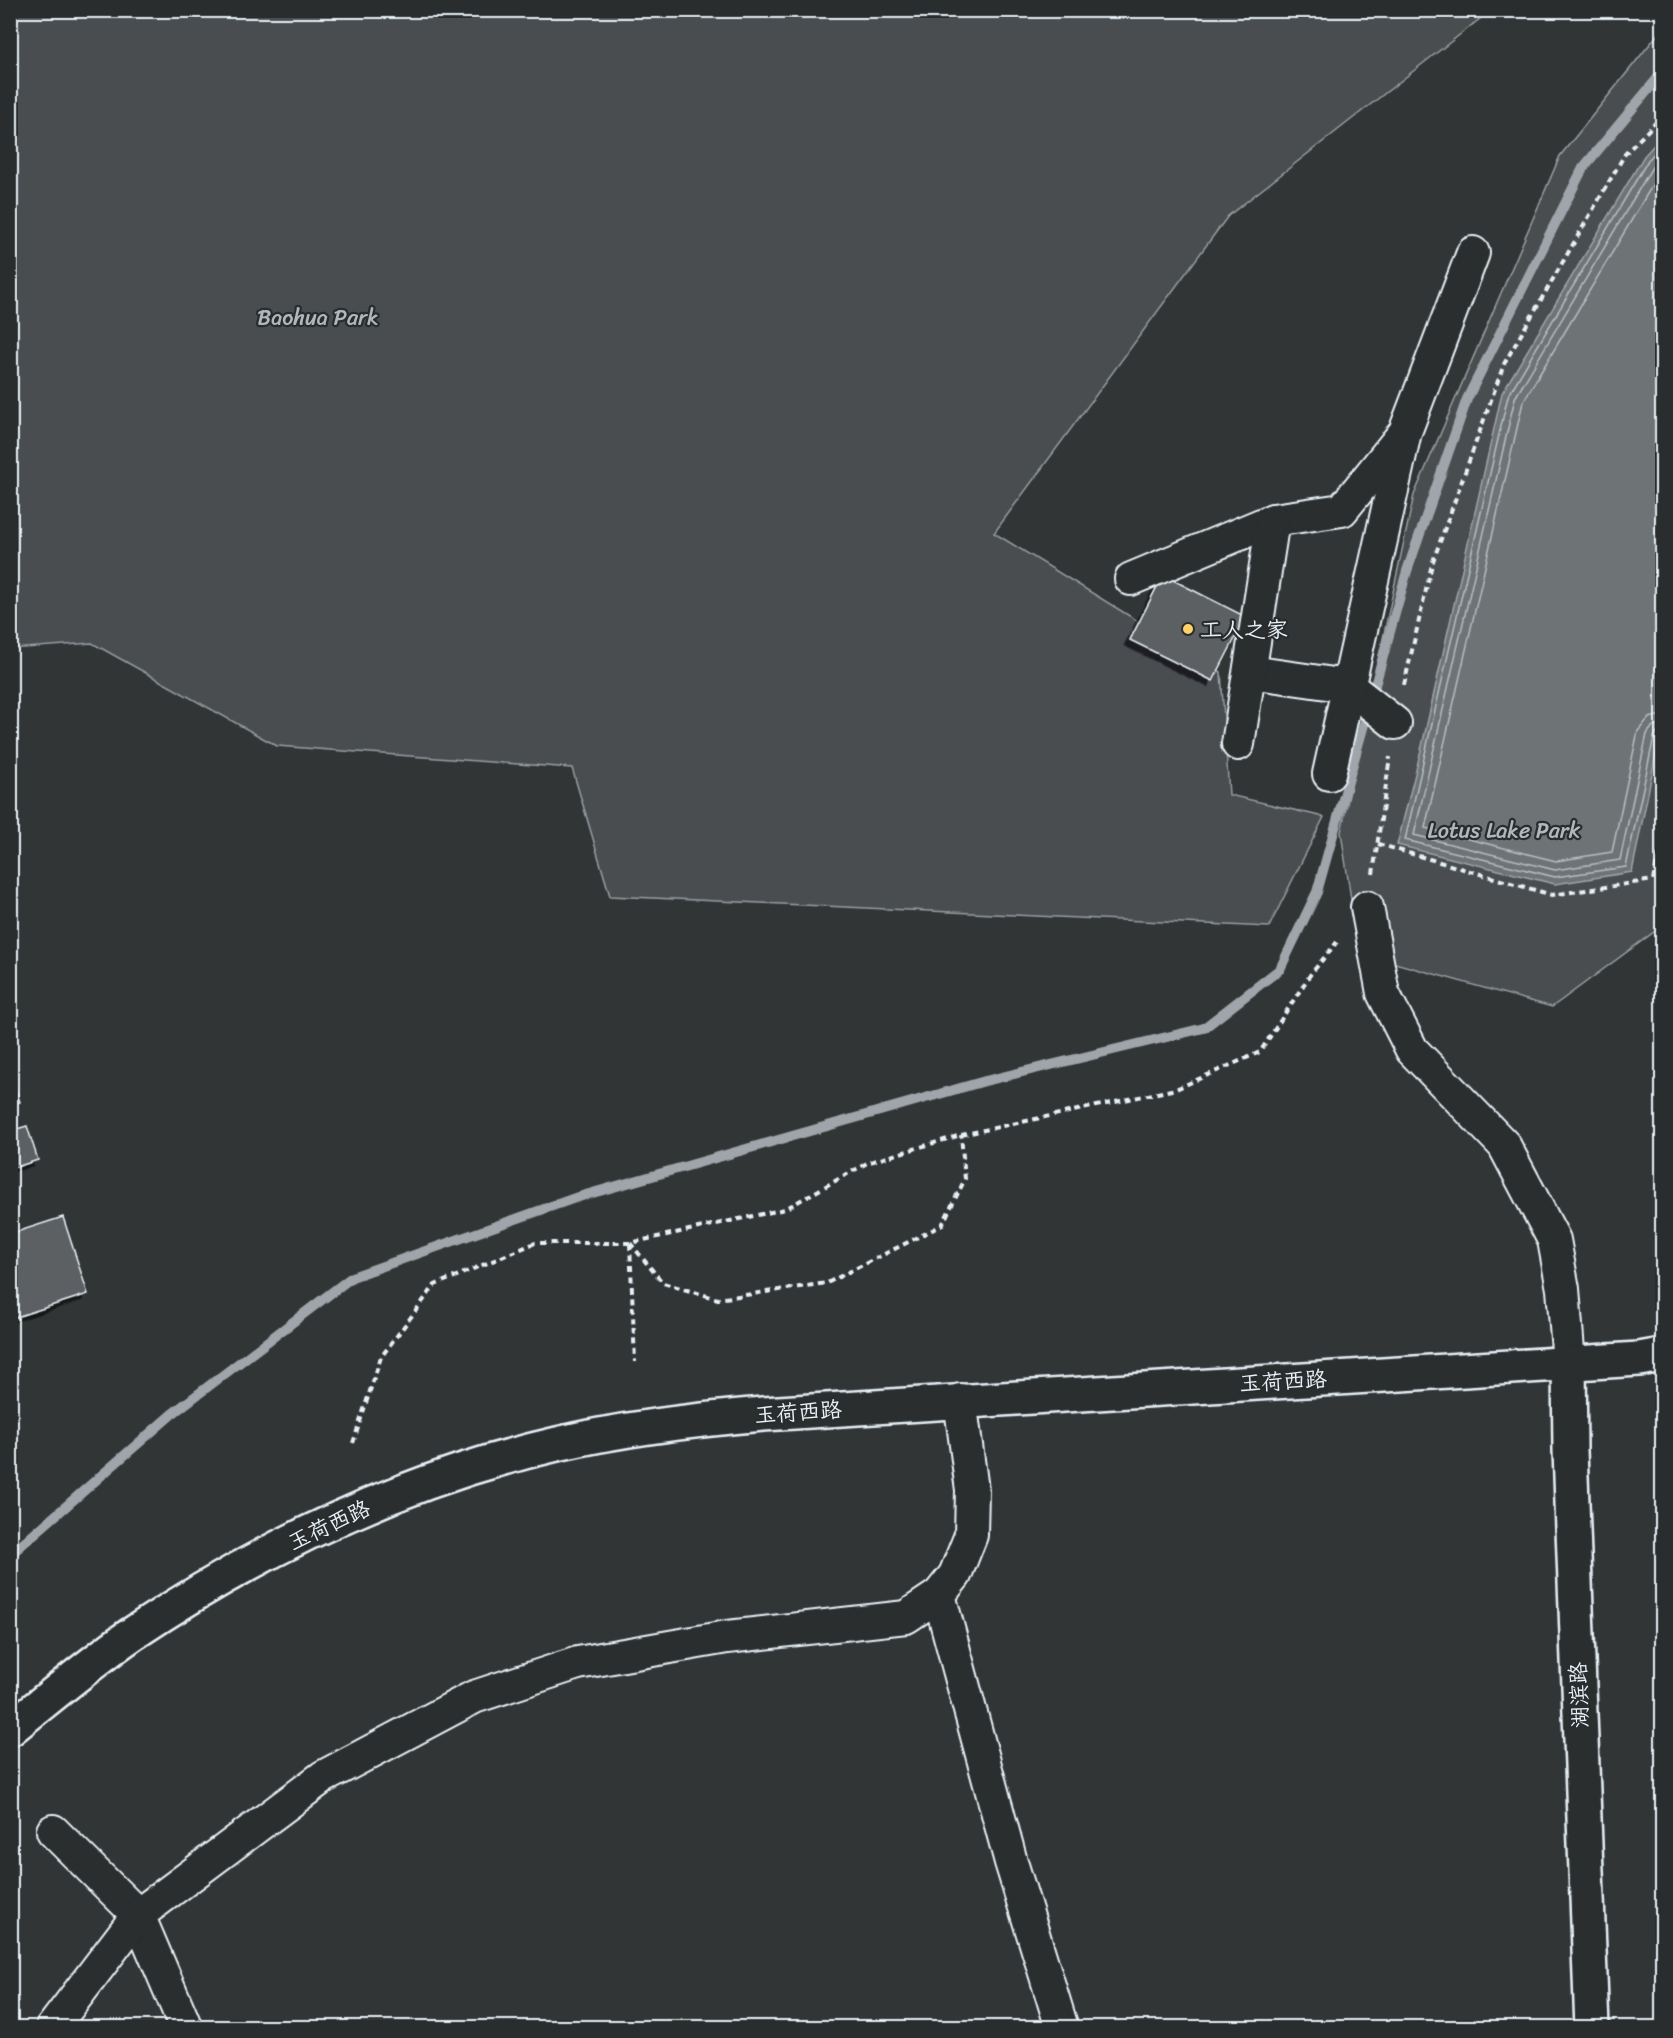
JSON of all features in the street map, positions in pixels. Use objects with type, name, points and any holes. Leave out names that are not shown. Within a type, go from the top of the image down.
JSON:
[{"type":"main road","name":"玉荷西路","points":[[10,1729],[130,1636],[247,1564],[413,1487],[555,1444],[650,1426],[763,1414],[1569,1364],[1662,1355]]},
{"type":"main road","name":"湖滨路","points":[[1569,1364],[1570,1450],[1592,2028]]},
{"type":"street","points":[[1329,774],[1405,432],[1473,253]]},
{"type":"street","points":[[1131,579],[1273,520],[1342,510],[1405,432]]},
{"type":"street","points":[[1238,744],[1273,520]]},
{"type":"street","points":[[1250,672],[1348,686],[1395,723]]},
{"type":"street","points":[[1367,907],[1383,993],[1412,1050],[1504,1145],[1554,1240],[1563,1289],[1569,1364]]},
{"type":"street","points":[[52,2028],[138,1915],[323,1777],[474,1697],[578,1663],[727,1637],[906,1617],[939,1595],[955,1575],[971,1535],[972,1490],[960,1400]]},
{"type":"street","points":[[939,1595],[1011,1862],[1062,2028]]},
{"type":"street","points":[[53,1831],[138,1915],[186,2028]]},
{"type":"path","points":[[353,1443],[381,1357],[435,1285],[535,1243],[630,1243],[785,1209],[867,1163],[961,1135],[1176,1089],[1260,1052],[1310,975],[1367,907],[1395,723],[1432,564],[1504,364],[1626,154],[1662,116]]},
{"type":"path","points":[[1378,843],[1552,895],[1653,880],[1662,839]]},
{"type":"path","points":[[630,1243],[663,1283],[718,1299],[827,1283],[942,1225],[965,1179],[961,1135]]},
{"type":"path","points":[[630,1243],[635,1362]]},
{"type":"green space","name":"Baohua Park","points":[[11,11],[1490,11],[1228,216],[994,533],[1221,672],[1229,795],[1324,817],[1269,927],[610,896],[572,768],[277,746],[92,643],[11,649]]},
{"type":"green space","name":"Lotus Lake Park","points":[[1662,29],[1662,926],[1552,1007],[1359,953],[1341,832],[1414,495],[1560,156]]},
{"type":"water","points":[[1662,136],[1662,724],[1632,872],[1555,884],[1397,845],[1422,746],[1502,393],[1644,156]]},
{"type":"building","name":"工人之家","points":[[1163,575],[1246,617],[1213,681],[1130,640]]},
{"type":"building","points":[[10,1072],[20,1102],[10,1105]]},
{"type":"building","points":[[27,1126],[38,1160],[10,1169],[10,1131]]},
{"type":"building","points":[[63,1217],[88,1294],[10,1319],[10,1234]]},
{"type":"waterway","points":[[10,1555],[172,1414],[352,1277],[575,1198],[985,1081],[1204,1028],[1280,969],[1317,892],[1407,571],[1467,399],[1583,168],[1662,73]]},
{"type":"place","name":"工人之家","points":[[1188,629]]}]
